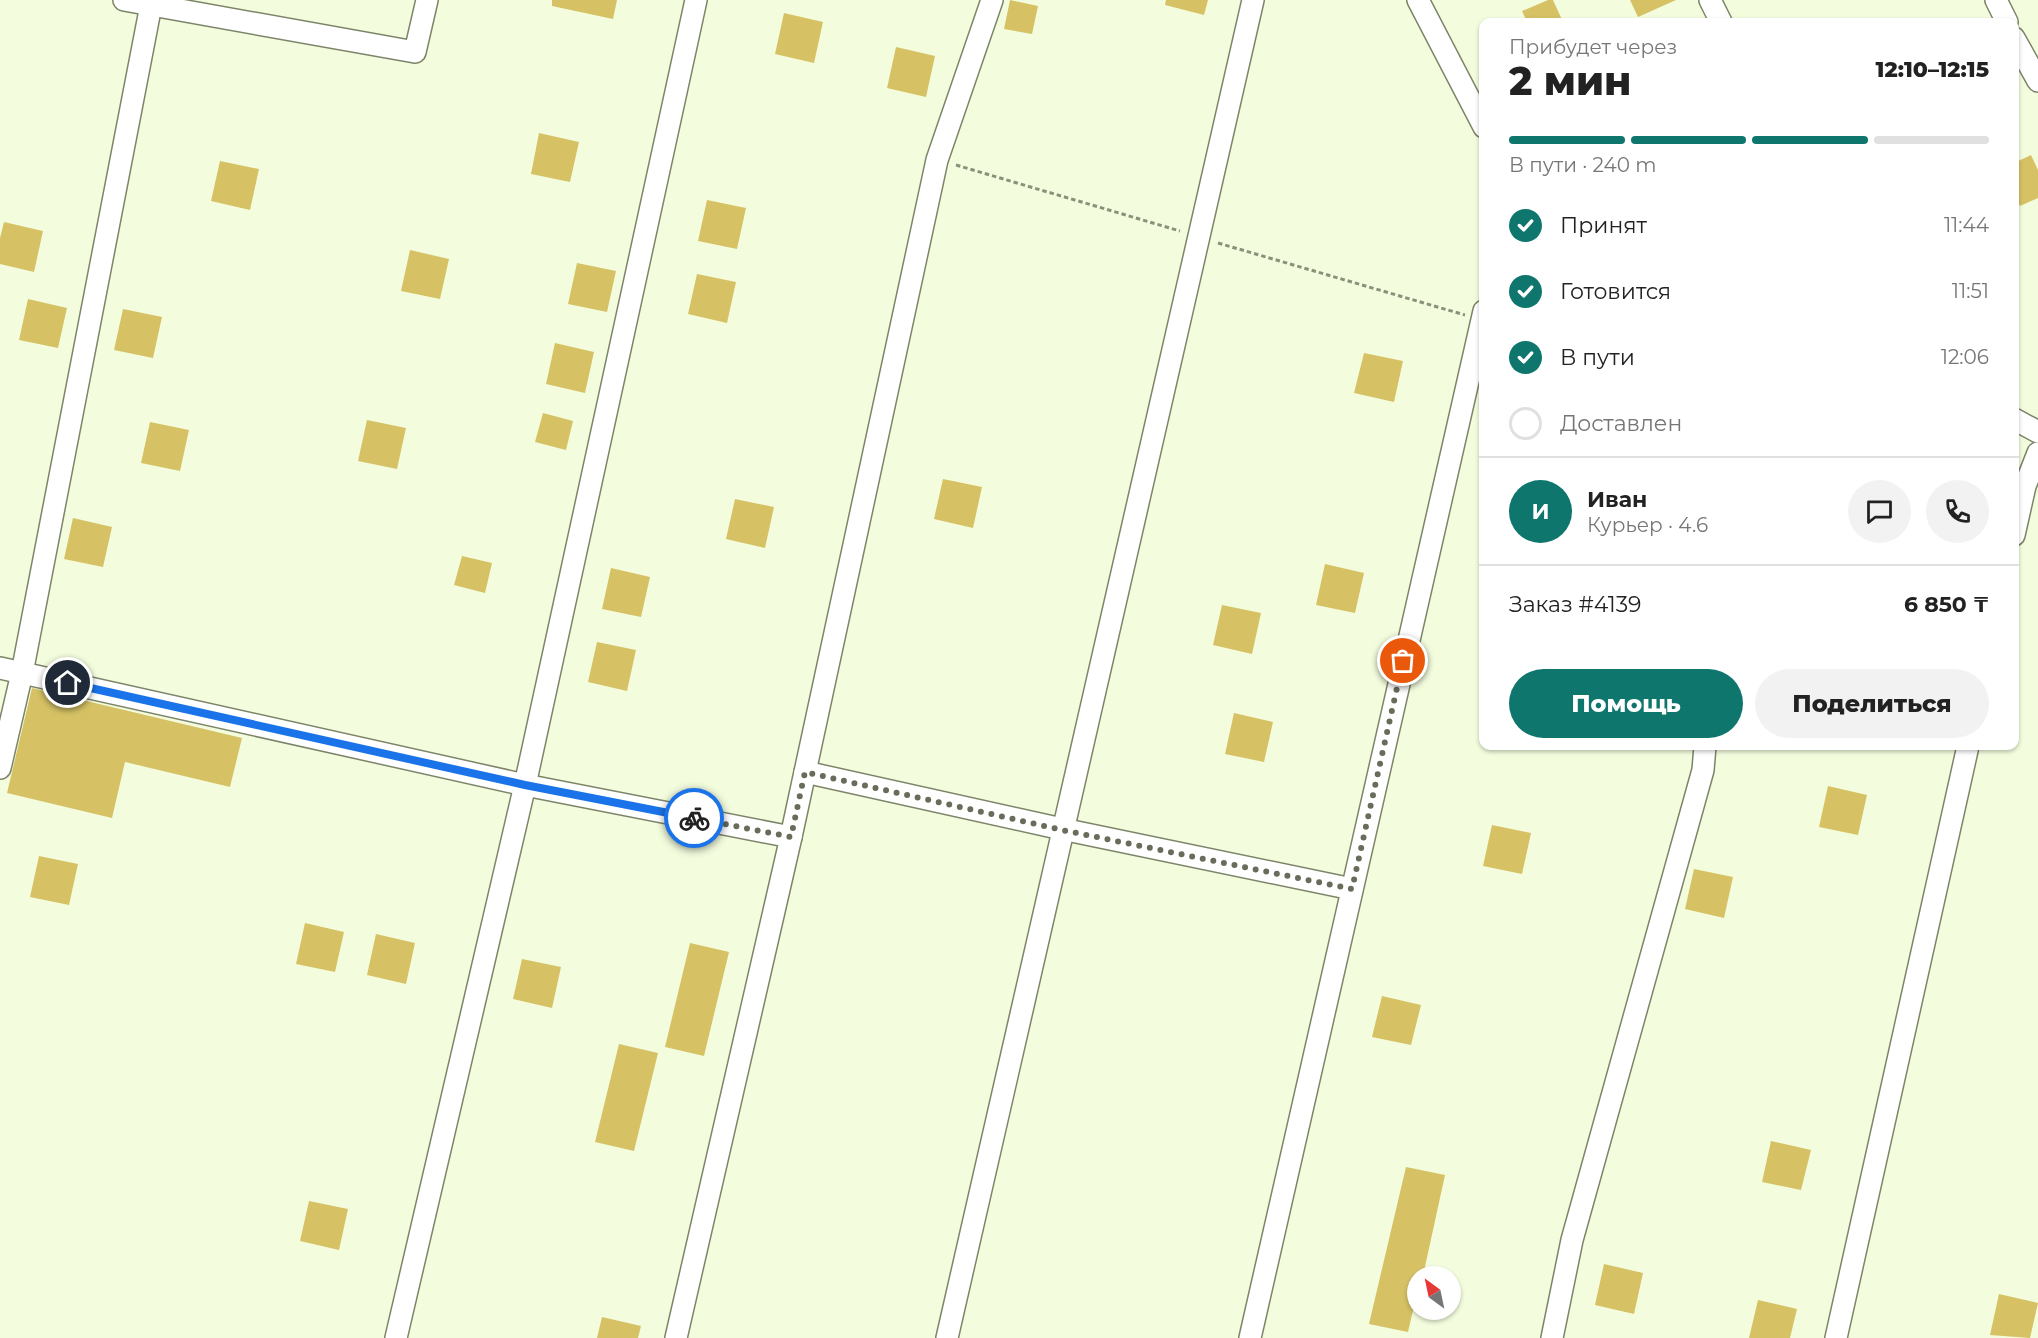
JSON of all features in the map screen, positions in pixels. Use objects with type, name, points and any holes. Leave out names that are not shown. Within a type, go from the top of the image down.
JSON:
[{"type":"street","points":[[124,0],[415,52],[427,0]]},
{"type":"street","points":[[396,1338],[525,785],[696,0]]},
{"type":"street","points":[[676,1338],[791,837],[937,160],[992,0]]},
{"type":"street","points":[[947,1338],[1252,0]]},
{"type":"street","points":[[1418,0],[1479,118]]},
{"type":"street","points":[[1710,0],[1719,18]]},
{"type":"street","points":[[1996,0],[2005,18]]},
{"type":"street","points":[[0,768],[22,673],[151,5]]},
{"type":"street","points":[[2022,47],[2038,81]]},
{"type":"street","points":[[1250,1338],[1479,333]]},
{"type":"street","points":[[2019,422],[2038,432]]},
{"type":"street","points":[[2019,513],[2025,486],[2038,453]]},
{"type":"street","points":[[0,668],[525,785],[791,837]]},
{"type":"street","points":[[1552,1338],[1572,1240],[1703,770],[1705,750]]},
{"type":"street","points":[[1836,1338],[1967,750]]},
{"type":"street","points":[[805,772],[1062,830],[1352,889]]},
{"type":"building","points":[[552,0],[617,0],[613,19],[552,6]]},
{"type":"building","points":[[1010,0],[1038,6],[1032,34],[1004,29]]},
{"type":"building","points":[[1166,0],[1208,0],[1204,15],[1165,5]]},
{"type":"building","points":[[1553,0],[1561,18],[1525,18],[1522,11]]},
{"type":"building","points":[[1630,0],[1676,0],[1638,17]]},
{"type":"building","points":[[784,13],[823,22],[814,63],[775,54]]},
{"type":"building","points":[[896,47],[935,56],[926,97],[887,88]]},
{"type":"building","points":[[539,133],[579,142],[570,182],[531,174]]},
{"type":"building","points":[[2031,155],[2038,170],[2038,198],[2020,206],[2019,204],[2019,161]]},
{"type":"building","points":[[220,161],[259,169],[250,210],[211,201]]},
{"type":"building","points":[[707,200],[746,208],[737,249],[698,241]]},
{"type":"building","points":[[4,222],[43,231],[34,272],[0,264],[0,238]]},
{"type":"building","points":[[410,250],[449,259],[440,299],[401,291]]},
{"type":"building","points":[[577,263],[616,271],[607,312],[568,304]]},
{"type":"building","points":[[697,274],[736,282],[727,323],[688,314]]},
{"type":"building","points":[[28,299],[67,308],[58,348],[19,340]]},
{"type":"building","points":[[123,309],[162,317],[153,358],[114,350]]},
{"type":"building","points":[[555,343],[594,352],[585,393],[546,384]]},
{"type":"building","points":[[1364,353],[1403,361],[1394,402],[1354,393]]},
{"type":"building","points":[[543,413],[573,421],[566,450],[535,442]]},
{"type":"building","points":[[367,420],[406,428],[397,469],[358,461]]},
{"type":"building","points":[[150,422],[189,430],[180,471],[141,463]]},
{"type":"building","points":[[943,479],[982,487],[973,528],[934,519]]},
{"type":"building","points":[[735,499],[774,507],[765,548],[726,539]]},
{"type":"building","points":[[73,518],[112,527],[103,567],[64,559]]},
{"type":"building","points":[[462,556],[492,563],[485,593],[454,585]]},
{"type":"building","points":[[1325,564],[1364,573],[1355,613],[1316,605]]},
{"type":"building","points":[[611,568],[650,577],[641,617],[602,609]]},
{"type":"building","points":[[1222,605],[1261,613],[1252,654],[1213,645]]},
{"type":"building","points":[[597,642],[636,650],[627,691],[588,682]]},
{"type":"building","points":[[32,688],[242,738],[230,787],[125,762],[112,818],[7,793]]},
{"type":"building","points":[[1234,713],[1273,722],[1264,762],[1225,754]]},
{"type":"building","points":[[1828,786],[1867,795],[1858,835],[1819,827]]},
{"type":"building","points":[[1492,825],[1531,833],[1522,874],[1483,866]]},
{"type":"building","points":[[39,856],[78,864],[69,905],[30,897]]},
{"type":"building","points":[[1694,869],[1733,877],[1724,918],[1685,909]]},
{"type":"building","points":[[305,923],[344,932],[335,972],[296,964]]},
{"type":"building","points":[[376,934],[415,943],[406,984],[367,975]]},
{"type":"building","points":[[690,943],[729,952],[704,1056],[665,1047]]},
{"type":"building","points":[[522,959],[561,967],[552,1008],[513,999]]},
{"type":"building","points":[[1382,996],[1421,1005],[1411,1045],[1372,1037]]},
{"type":"building","points":[[619,1044],[658,1053],[634,1151],[595,1142]]},
{"type":"building","points":[[1771,1141],[1811,1150],[1801,1190],[1762,1182]]},
{"type":"building","points":[[1406,1167],[1445,1175],[1425,1266],[1407,1266],[1407,1320],[1411,1320],[1408,1332],[1369,1324]]},
{"type":"building","points":[[309,1201],[348,1209],[339,1250],[300,1241]]},
{"type":"building","points":[[1604,1264],[1643,1273],[1634,1314],[1595,1305]]},
{"type":"building","points":[[1999,1294],[2038,1303],[2030,1338],[1990,1335]]},
{"type":"building","points":[[1758,1300],[1797,1309],[1790,1338],[1749,1338]]},
{"type":"building","points":[[602,1317],[641,1326],[638,1338],[597,1338]]},
{"type":"way so far","points":[[694,818],[791,837],[805,772],[1062,830],[1352,889],[1403,661]]},
{"type":"route","points":[[68,683],[525,785],[694,818]]}]
